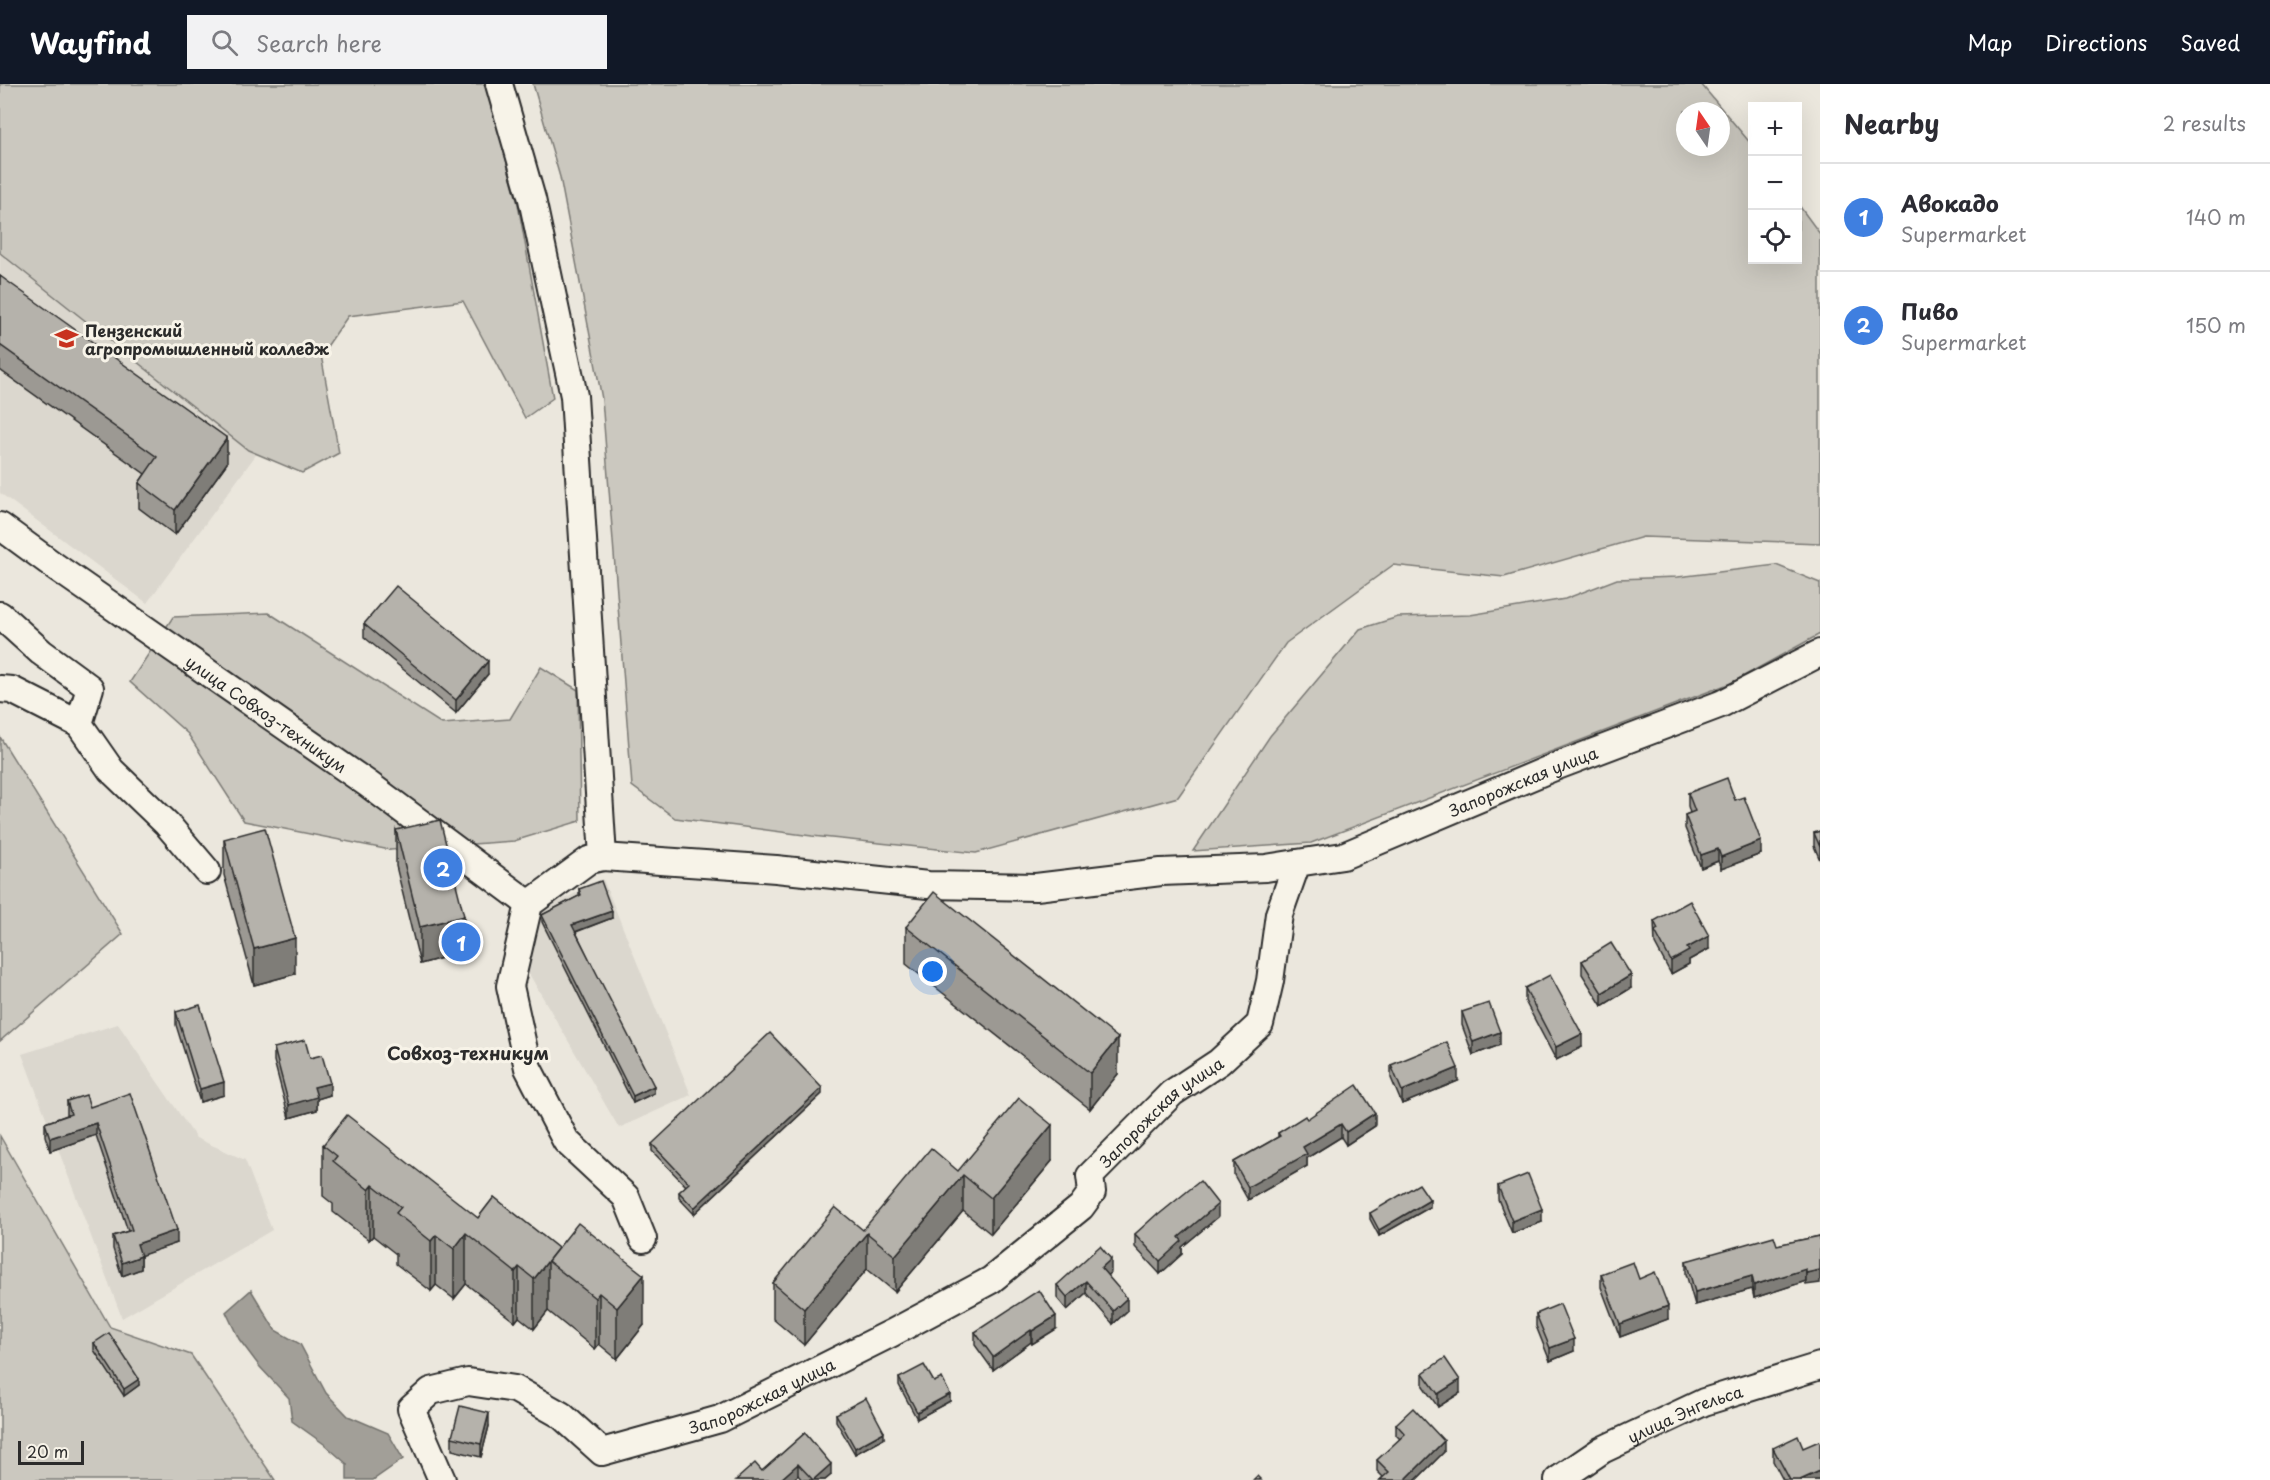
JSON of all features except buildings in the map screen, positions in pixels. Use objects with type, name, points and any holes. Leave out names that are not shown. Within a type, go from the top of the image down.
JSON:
[{"type":"street","points":[[500,84],[532,199],[574,396],[603,857]]},
{"type":"street","name":"улица Совхоз-техникум","points":[[0,526],[65,574],[368,784],[529,904]]},
{"type":"street","points":[[0,615],[41,652],[90,688],[78,724]]},
{"type":"street","name":"Запорожская улица","points":[[442,1480],[411,1409],[431,1391],[468,1382],[515,1389],[561,1416],[602,1452],[720,1419],[892,1333],[991,1280],[1081,1207],[1092,1192],[1090,1176],[1142,1121],[1172,1093],[1219,1062],[1260,1024],[1270,981],[1279,914],[1297,863],[1343,856],[1552,768],[1720,704],[1820,653]]},
{"type":"street","points":[[0,689],[12,690],[78,724],[111,770],[167,824],[207,871]]},
{"type":"street","points":[[643,1239],[626,1197],[566,1141],[528,1068],[510,986],[529,904],[589,860],[603,857],[776,869],[928,885],[1036,887],[1161,872],[1266,868],[1297,863]]},
{"type":"street","name":"улица Энгельса","points":[[1558,1480],[1602,1450],[1704,1402],[1820,1366]]},
{"type":"shaded area","points":[[0,84],[486,84],[518,204],[553,398],[525,418],[463,301],[348,316],[321,355],[339,453],[302,473],[248,450],[0,253]]},
{"type":"shaded area","points":[[533,84],[1701,84],[1716,102],[1676,102],[1676,156],[1730,156],[1730,119],[1748,140],[1748,264],[1802,264],[1802,209],[1820,234],[1820,543],[1643,537],[1504,577],[1393,565],[1286,643],[1178,797],[976,853],[812,836],[675,818],[632,786],[602,399],[560,177]]},
{"type":"shaded area","name":"Пензенский агропромышленный колледж","points":[[0,241],[269,437],[147,603],[0,493]]},
{"type":"shaded area","points":[[1776,565],[1820,583],[1820,634],[1731,683],[1311,843],[1193,851],[1270,736],[1360,629],[1398,617],[1470,615],[1565,599],[1617,579],[1678,577]]},
{"type":"shaded area","points":[[269,613],[442,724],[510,719],[541,667],[578,690],[580,821],[514,841],[390,850],[244,821],[188,734],[130,682],[173,617]]},
{"type":"shaded area","points":[[0,737],[123,934],[0,1041]]},
{"type":"shaded area","points":[[603,879],[691,1095],[619,1128],[528,972],[535,914]]},
{"type":"shaded area","points":[[118,1024],[196,1138],[245,1160],[272,1230],[122,1318],[22,1054]]},
{"type":"shaded area","points":[[0,1136],[110,1327],[191,1355],[275,1480],[0,1480]]},
{"type":"shaded area","points":[[251,1290],[275,1330],[300,1344],[326,1393],[348,1416],[388,1433],[403,1459],[373,1480],[347,1480],[347,1464],[292,1421],[289,1398],[260,1367],[239,1339],[226,1312]]},
{"type":"place","name":"Пензенский агропромышленный колледж","points":[[67,339]]},
{"type":"place","name":"Пиво","points":[[443,868]]},
{"type":"place","name":"Авокадо","points":[[461,942]]},
{"type":"district","name":"Совхоз-техникум","points":[[468,1052]]}]
